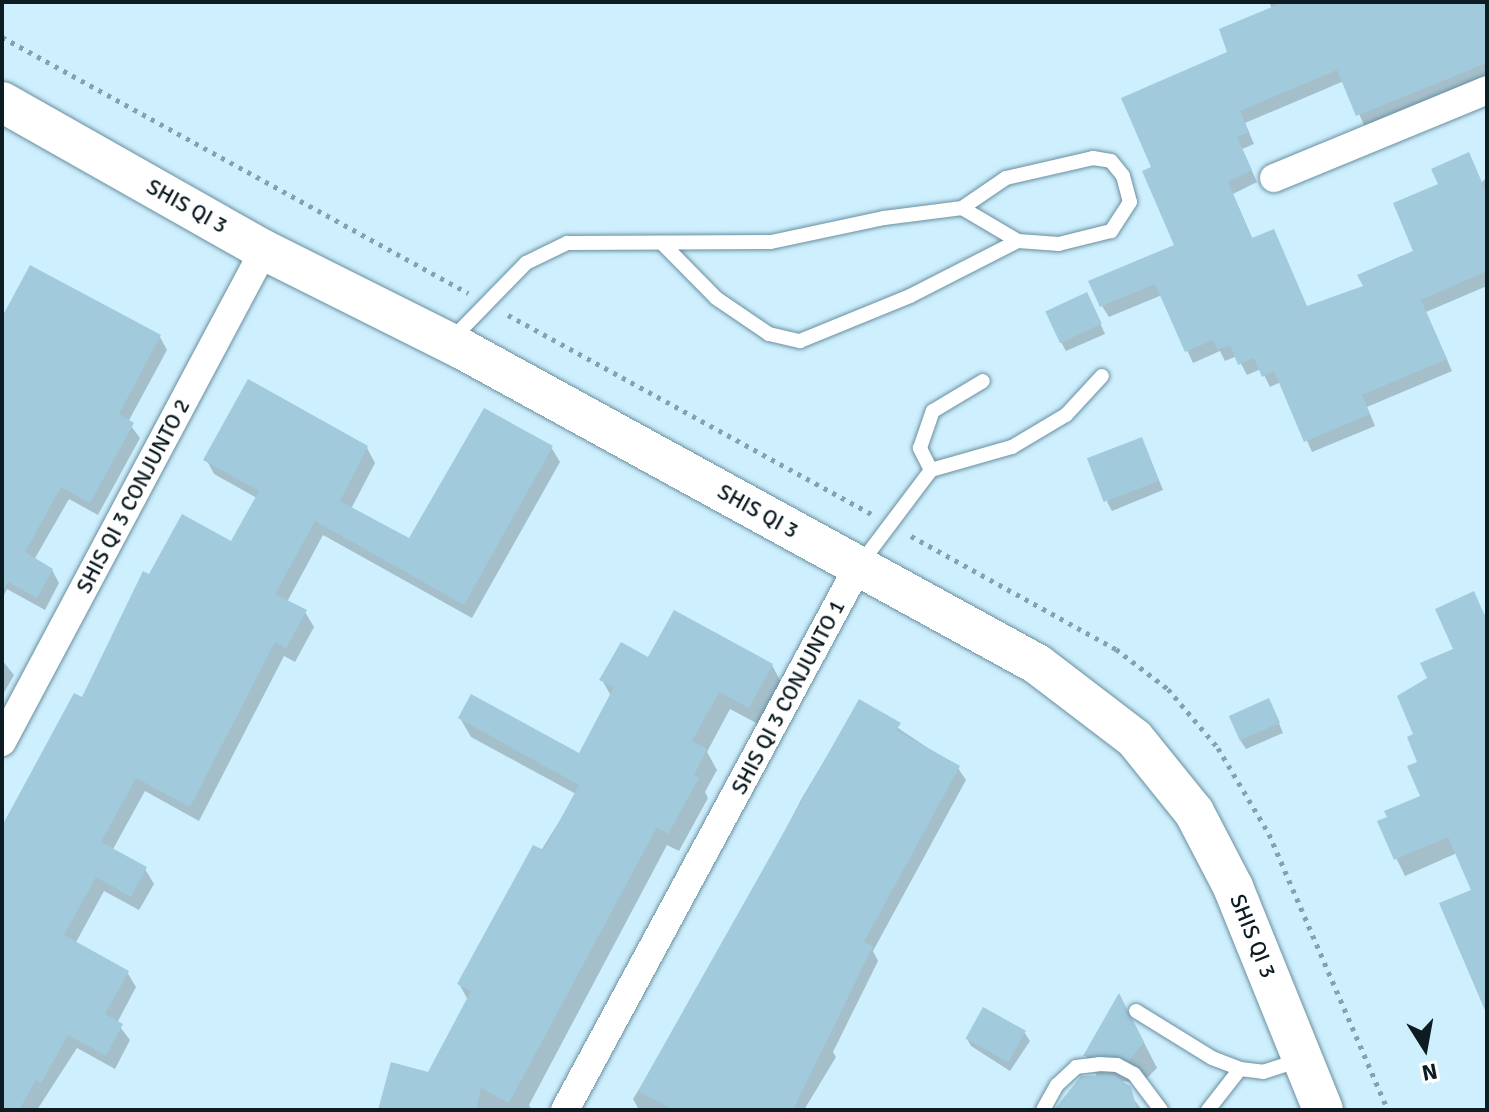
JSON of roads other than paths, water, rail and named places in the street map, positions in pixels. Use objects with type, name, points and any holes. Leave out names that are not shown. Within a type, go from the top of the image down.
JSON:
[{"type":"street","points":[[1274,178],[1487,90]]},
{"type":"street","name":"SHIS QI 3","points":[[2,102],[264,250],[450,342],[1037,664],[1135,739],[1194,812],[1233,887],[1323,1110]]},
{"type":"street","name":"SHIS QI 3 CONJUNTO 2","points":[[2,742],[264,250]]},
{"type":"street","name":"SHIS QI 3 CONJUNTO 1","points":[[565,1110],[858,567]]},
{"type":"lane","points":[[450,342],[484,302],[544,252],[592,240],[771,242],[884,218],[962,208],[1006,178],[1093,158],[1111,161],[1123,176],[1130,202],[1111,231],[1059,244],[1018,241],[962,208]]},
{"type":"lane","points":[[662,243],[716,298],[769,334],[800,341],[910,296],[1018,241]]},
{"type":"lane","points":[[983,381],[933,411],[920,448],[931,470],[1012,447],[1066,415],[1102,376]]},
{"type":"lane","name":"SHIS QI 3 CONJUNTO 1","points":[[858,567],[931,470]]},
{"type":"lane","points":[[1136,1011],[1212,1058],[1240,1069],[1263,1072],[1303,1059]]},
{"type":"lane","points":[[1043,1110],[1057,1085],[1076,1067],[1099,1064],[1117,1065],[1134,1074],[1161,1110]]},
{"type":"lane","points":[[1208,1110],[1240,1069]]}]
